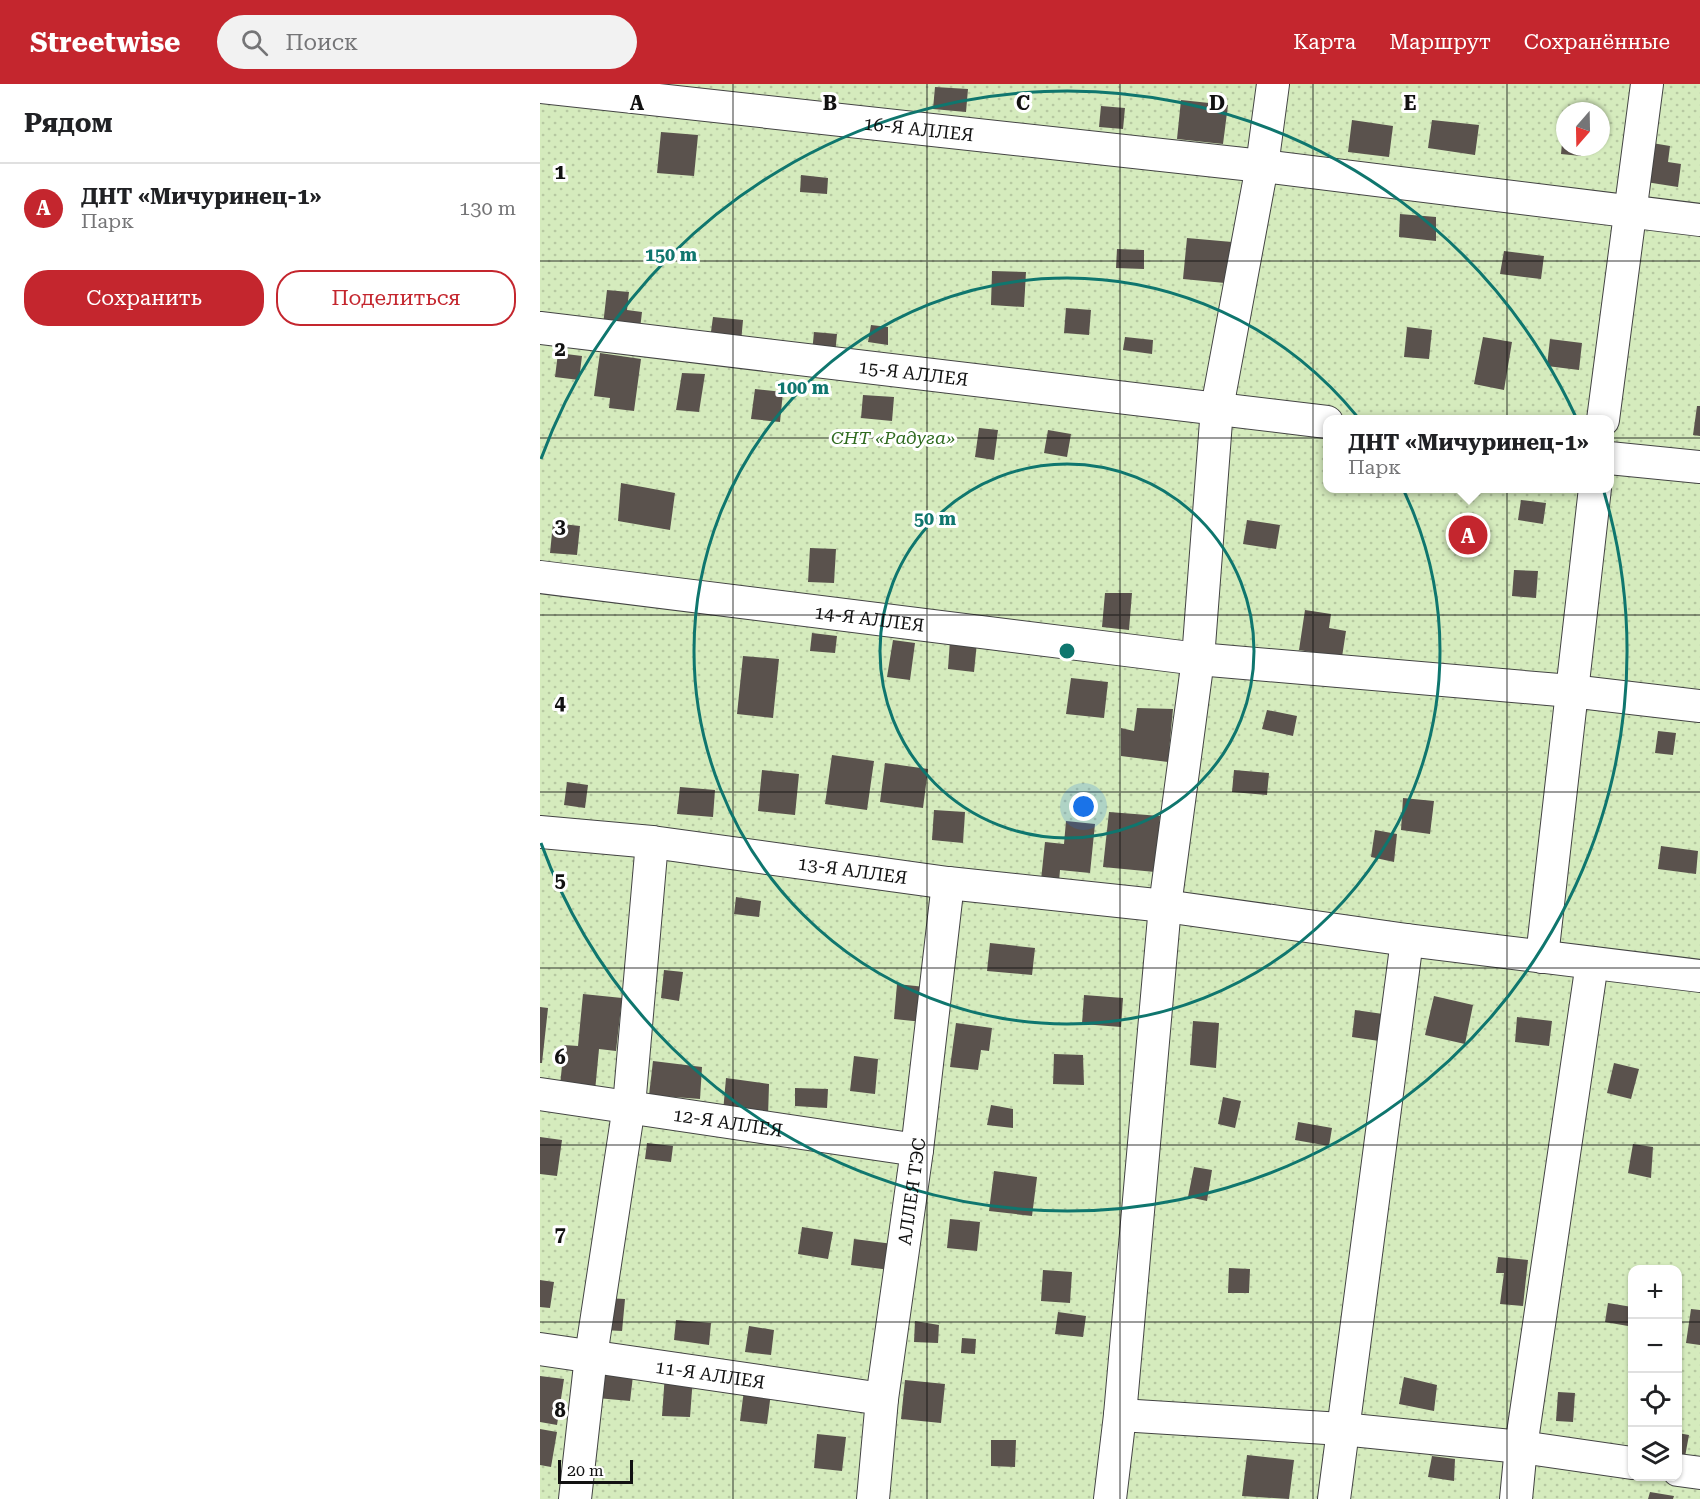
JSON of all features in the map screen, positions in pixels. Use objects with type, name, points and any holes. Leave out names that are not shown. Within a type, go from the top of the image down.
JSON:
[{"type":"street","points":[[1110,1499],[1120,1415],[1165,906],[1198,659],[1217,408],[1262,166],[1273,84]]},
{"type":"street","points":[[1604,415],[1647,84]]},
{"type":"street","name":"16-Я АЛЛЕЯ","points":[[540,87],[1262,166],[1700,220]]},
{"type":"street","name":"15-Я АЛЛЕЯ","points":[[540,328],[1323,421]]},
{"type":"street","points":[[1614,458],[1700,467]]},
{"type":"street","points":[[1542,957],[1594,493]]},
{"type":"street","name":"14-Я АЛЛЕЯ","points":[[540,577],[1198,659],[1571,691],[1700,706]]},
{"type":"street","name":"13-Я АЛЛЕЯ","points":[[540,832],[652,843],[948,883],[1165,906],[1407,940],[1700,976]]},
{"type":"street","points":[[575,1499],[591,1356],[628,1107],[652,843]]},
{"type":"street","name":"АЛЛЕЯ ТЭС","points":[[873,1499],[882,1399],[917,1149],[948,883]]},
{"type":"street","points":[[1334,1499],[1407,940]]},
{"type":"street","points":[[1516,1499],[1521,1447],[1592,963]]},
{"type":"street","name":"12-Я АЛЛЕЯ","points":[[540,1094],[917,1149]]},
{"type":"street","name":"11-Я АЛЛЕЯ","points":[[540,1349],[882,1399]]},
{"type":"street","points":[[1120,1415],[1342,1429],[1521,1447],[1628,1462]]},
{"type":"street","points":[[1682,1471],[1700,1473]]},
{"type":"green space","name":"СНТ «Радуга»","points":[[540,84],[1700,84],[1700,1499],[540,1499]]},
{"type":"building","points":[[935,87],[968,89],[966,112],[933,109]]},
{"type":"building","points":[[1181,100],[1228,105],[1223,144],[1177,139]]},
{"type":"building","points":[[1101,106],[1125,108],[1123,129],[1099,127]]},
{"type":"building","points":[[1352,120],[1393,126],[1389,157],[1348,152]]},
{"type":"building","points":[[1432,120],[1479,125],[1475,155],[1428,148]]},
{"type":"building","points":[[661,132],[698,135],[694,176],[657,173]]},
{"type":"building","points":[[1652,143],[1670,146],[1668,162],[1681,164],[1678,187],[1646,182]]},
{"type":"building","points":[[801,175],[828,178],[827,194],[800,192]]},
{"type":"building","points":[[1400,214],[1436,217],[1436,241],[1399,237]]},
{"type":"building","points":[[1187,238],[1232,242],[1225,283],[1183,279]]},
{"type":"building","points":[[1117,249],[1144,250],[1144,269],[1116,268]]},
{"type":"building","points":[[1504,251],[1544,256],[1541,279],[1500,274]]},
{"type":"building","points":[[992,271],[1026,272],[1024,307],[991,305]]},
{"type":"building","points":[[607,290],[629,292],[627,310],[642,312],[640,329],[603,325]]},
{"type":"building","points":[[1066,308],[1091,310],[1089,335],[1064,333]]},
{"type":"building","points":[[713,317],[743,320],[741,342],[710,339]]},
{"type":"building","points":[[871,325],[888,327],[888,345],[868,342]]},
{"type":"building","points":[[1407,327],[1432,330],[1429,359],[1404,357]]},
{"type":"building","points":[[814,332],[837,334],[835,355],[812,353]]},
{"type":"building","points":[[1125,337],[1153,340],[1152,354],[1123,350]]},
{"type":"building","points":[[1483,337],[1512,342],[1504,390],[1474,384]]},
{"type":"building","points":[[1550,339],[1582,343],[1579,370],[1547,366]]},
{"type":"building","points":[[558,353],[582,356],[579,380],[555,377]]},
{"type":"building","points":[[600,353],[641,359],[634,411],[609,408],[610,398],[594,396]]},
{"type":"building","points":[[682,373],[705,374],[699,412],[676,410]]},
{"type":"building","points":[[755,389],[783,392],[780,422],[751,419]]},
{"type":"building","points":[[863,395],[894,397],[892,421],[861,418]]},
{"type":"building","points":[[1697,406],[1700,406],[1700,436],[1693,435]]},
{"type":"building","points":[[979,428],[998,430],[994,460],[975,457]]},
{"type":"building","points":[[1048,430],[1071,434],[1067,457],[1044,453]]},
{"type":"building","points":[[621,483],[675,493],[670,530],[618,521]]},
{"type":"building","points":[[1521,500],[1546,503],[1543,524],[1518,520]]},
{"type":"building","points":[[1247,520],[1280,525],[1276,549],[1243,544]]},
{"type":"building","points":[[553,523],[580,526],[577,555],[550,553]]},
{"type":"building","points":[[810,548],[836,549],[834,583],[808,582]]},
{"type":"building","points":[[1514,570],[1538,571],[1536,598],[1512,596]]},
{"type":"building","points":[[1105,593],[1132,593],[1129,630],[1102,627]]},
{"type":"building","points":[[1305,610],[1331,614],[1329,628],[1346,631],[1342,657],[1299,650]]},
{"type":"building","points":[[812,633],[837,636],[835,653],[810,651]]},
{"type":"building","points":[[893,640],[915,643],[910,680],[887,677]]},
{"type":"building","points":[[950,640],[977,642],[974,672],[948,669]]},
{"type":"building","points":[[743,656],[779,659],[773,718],[737,714]]},
{"type":"building","points":[[1071,678],[1108,682],[1104,718],[1066,714]]},
{"type":"building","points":[[1137,708],[1173,709],[1168,762],[1121,756],[1121,728],[1134,731]]},
{"type":"building","points":[[1267,710],[1297,716],[1293,736],[1262,729]]},
{"type":"building","points":[[1658,731],[1676,733],[1673,755],[1655,753]]},
{"type":"building","points":[[832,755],[874,761],[867,810],[825,804]]},
{"type":"building","points":[[885,763],[928,769],[923,808],[880,802]]},
{"type":"building","points":[[762,770],[799,774],[795,815],[758,811]]},
{"type":"building","points":[[1234,770],[1269,773],[1267,795],[1232,792]]},
{"type":"building","points":[[567,782],[588,785],[585,808],[564,805]]},
{"type":"building","points":[[680,787],[715,790],[713,817],[677,814]]},
{"type":"building","points":[[1403,798],[1434,801],[1430,834],[1401,830]]},
{"type":"building","points":[[934,810],[965,812],[963,843],[932,840]]},
{"type":"building","points":[[1109,812],[1160,816],[1155,872],[1103,867]]},
{"type":"building","points":[[1066,821],[1095,824],[1090,873],[1060,870],[1059,882],[1041,880],[1045,842],[1064,844]]},
{"type":"building","points":[[1375,830],[1397,834],[1394,862],[1371,857]]},
{"type":"building","points":[[1661,846],[1698,851],[1696,874],[1658,869]]},
{"type":"building","points":[[736,897],[761,901],[759,917],[734,914]]},
{"type":"building","points":[[990,943],[1035,948],[1032,975],[987,971]]},
{"type":"building","points":[[664,970],[683,972],[679,1001],[661,998]]},
{"type":"building","points":[[897,984],[925,987],[923,1022],[894,1019]]},
{"type":"building","points":[[583,994],[622,998],[616,1051],[599,1049],[595,1091],[560,1086],[564,1045],[578,1046]]},
{"type":"building","points":[[1084,995],[1123,998],[1121,1027],[1082,1024]]},
{"type":"building","points":[[1434,996],[1473,1005],[1465,1044],[1425,1035]]},
{"type":"building","points":[[540,1007],[548,1008],[542,1063],[540,1063]]},
{"type":"building","points":[[1355,1010],[1383,1014],[1379,1041],[1352,1037]]},
{"type":"building","points":[[1517,1017],[1552,1021],[1549,1046],[1515,1042]]},
{"type":"building","points":[[1193,1021],[1219,1023],[1216,1068],[1190,1065]]},
{"type":"building","points":[[956,1023],[992,1028],[989,1051],[981,1050],[978,1070],[950,1067]]},
{"type":"building","points":[[1054,1054],[1083,1055],[1084,1085],[1053,1084]]},
{"type":"building","points":[[854,1056],[878,1059],[875,1094],[850,1091]]},
{"type":"building","points":[[653,1061],[702,1067],[700,1099],[649,1095]]},
{"type":"building","points":[[1614,1063],[1639,1069],[1631,1099],[1607,1093]]},
{"type":"building","points":[[726,1078],[769,1084],[768,1116],[723,1112]]},
{"type":"building","points":[[795,1088],[828,1089],[827,1108],[795,1106]]},
{"type":"building","points":[[1223,1097],[1241,1101],[1235,1128],[1218,1124]]},
{"type":"building","points":[[991,1105],[1013,1109],[1013,1128],[987,1125]]},
{"type":"building","points":[[1298,1122],[1332,1128],[1329,1146],[1295,1140]]},
{"type":"building","points":[[540,1137],[562,1140],[557,1176],[540,1174]]},
{"type":"building","points":[[647,1143],[673,1146],[671,1162],[645,1159]]},
{"type":"building","points":[[1633,1144],[1653,1147],[1651,1178],[1628,1173]]},
{"type":"building","points":[[1194,1167],[1212,1170],[1207,1201],[1188,1197]]},
{"type":"building","points":[[994,1171],[1037,1177],[1032,1216],[989,1211]]},
{"type":"building","points":[[950,1219],[980,1222],[977,1251],[947,1248]]},
{"type":"building","points":[[802,1227],[833,1232],[828,1259],[798,1254]]},
{"type":"building","points":[[854,1239],[893,1244],[890,1270],[851,1265]]},
{"type":"building","points":[[1498,1257],[1528,1260],[1523,1306],[1500,1304],[1504,1273],[1496,1273]]},
{"type":"building","points":[[1229,1268],[1250,1269],[1249,1293],[1228,1293]]},
{"type":"building","points":[[1043,1270],[1072,1272],[1070,1303],[1041,1301]]},
{"type":"building","points":[[540,1280],[554,1282],[550,1308],[540,1307]]},
{"type":"building","points":[[606,1298],[625,1299],[622,1331],[603,1330]]},
{"type":"building","points":[[1608,1303],[1628,1306],[1628,1326],[1605,1322]]},
{"type":"building","points":[[1691,1309],[1700,1310],[1700,1345],[1686,1343]]},
{"type":"building","points":[[1058,1312],[1086,1316],[1083,1337],[1055,1334]]},
{"type":"building","points":[[676,1320],[711,1323],[709,1345],[674,1340]]},
{"type":"building","points":[[915,1321],[939,1325],[938,1343],[914,1342]]},
{"type":"building","points":[[749,1326],[774,1330],[771,1355],[745,1352]]},
{"type":"building","points":[[962,1338],[976,1339],[975,1354],[961,1353]]},
{"type":"building","points":[[600,1373],[633,1376],[630,1401],[597,1398]]},
{"type":"building","points":[[665,1374],[693,1377],[690,1417],[662,1416]]},
{"type":"building","points":[[540,1376],[564,1379],[557,1425],[540,1422]]},
{"type":"building","points":[[1404,1377],[1437,1385],[1434,1411],[1399,1404]]},
{"type":"building","points":[[905,1380],[945,1384],[941,1423],[901,1419]]},
{"type":"building","points":[[744,1390],[771,1393],[767,1424],[740,1421]]},
{"type":"building","points":[[1558,1392],[1575,1393],[1573,1422],[1556,1421]]},
{"type":"building","points":[[540,1429],[557,1432],[551,1467],[540,1465]]},
{"type":"building","points":[[817,1434],[846,1437],[842,1471],[814,1468]]},
{"type":"building","points":[[1682,1434],[1689,1435],[1684,1462],[1682,1462]]},
{"type":"building","points":[[991,1440],[1016,1440],[1015,1467],[991,1466]]},
{"type":"building","points":[[1247,1455],[1294,1460],[1289,1499],[1242,1496]]},
{"type":"building","points":[[1432,1456],[1455,1459],[1454,1481],[1428,1477]]},
{"type":"building","points":[[1650,1492],[1674,1496],[1673,1499],[1648,1499]]},
{"type":"place","name":"ДНТ «Мичуринец-1»","points":[[1468,535]]}]
